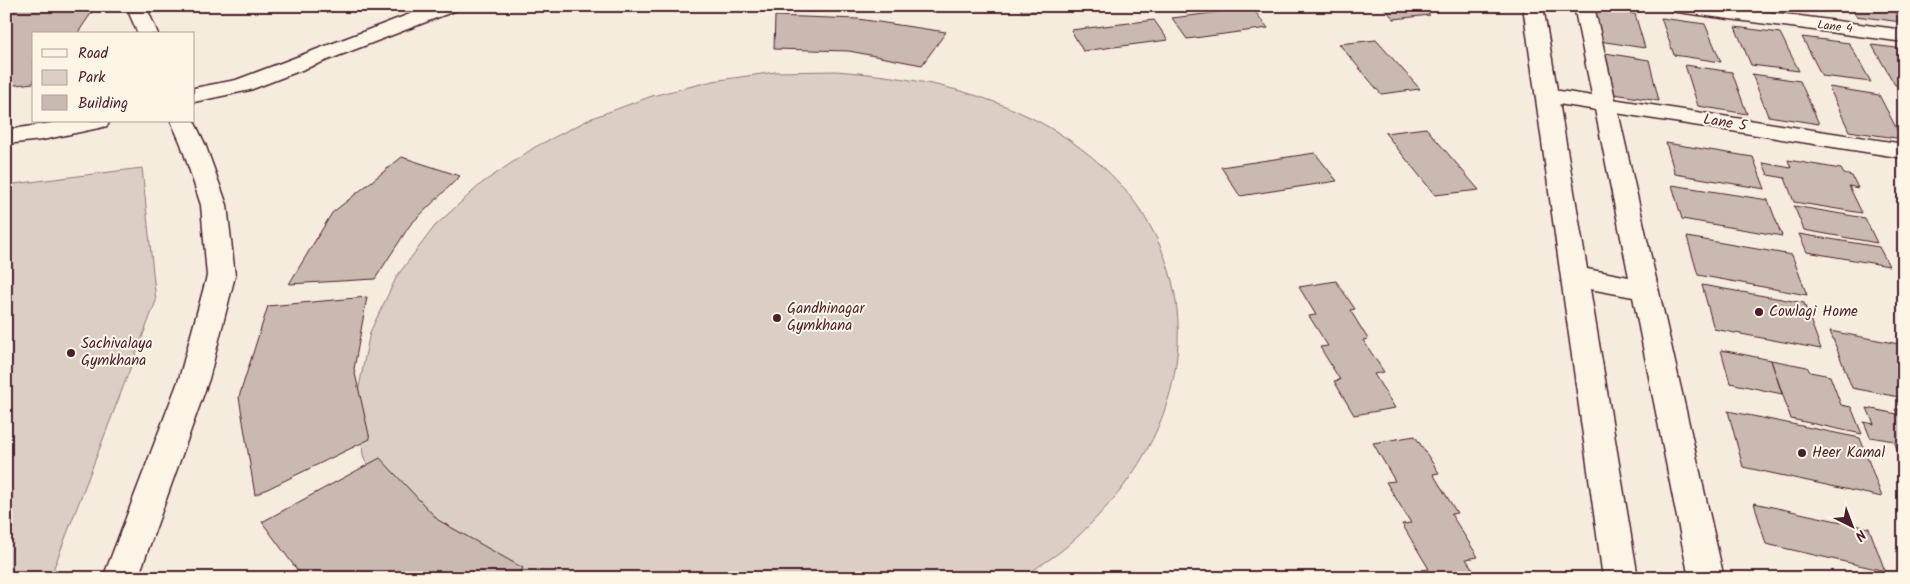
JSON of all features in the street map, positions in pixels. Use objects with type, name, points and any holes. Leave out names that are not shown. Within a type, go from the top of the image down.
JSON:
[{"type":"street","points":[[136,6],[147,32]]},
{"type":"street","points":[[195,91],[418,6]]},
{"type":"street","points":[[195,96],[242,85],[450,6]]},
{"type":"street","points":[[1533,6],[1621,578]]},
{"type":"street","points":[[1584,6],[1707,578]]},
{"type":"street","name":"Lane 4","points":[[1677,6],[1904,36]]},
{"type":"street","name":"Lane 5","points":[[1547,96],[1903,152]]},
{"type":"street","points":[[6,137],[42,133],[95,122]]},
{"type":"street","points":[[120,578],[194,379],[221,276],[214,205],[193,144],[182,122]]},
{"type":"street","points":[[1575,276],[1645,290]]},
{"type":"green space","name":"Gandhinagar Gymkhana","points":[[836,71],[923,82],[951,88],[1005,106],[1057,132],[1102,166],[1136,205],[1161,248],[1175,294],[1178,342],[1171,391],[1152,440],[1123,487],[1073,541],[1056,555],[1021,578],[442,578],[388,516],[363,455],[358,392],[370,332],[397,276],[435,226],[482,183],[535,147],[592,118],[652,96],[713,81],[775,72]]},
{"type":"green space","name":"Sachivalaya Gymkhana","points":[[142,168],[156,301],[50,578],[6,578],[6,185]]},
{"type":"building","points":[[6,6],[96,6],[78,32],[32,32],[32,83],[6,86]]},
{"type":"building","points":[[1019,6],[1058,6],[1059,8],[1022,12]]},
{"type":"building","points":[[1382,6],[1421,6],[1430,15],[1394,19]]},
{"type":"building","points":[[1850,6],[1891,6],[1901,22],[1856,16]]},
{"type":"building","points":[[1252,8],[1268,28],[1187,39],[1172,18]]},
{"type":"building","points":[[1590,8],[1635,14],[1645,48],[1599,41]]},
{"type":"building","points":[[775,16],[858,19],[946,32],[922,65],[849,51],[774,49]]},
{"type":"building","points":[[1661,18],[1705,24],[1721,62],[1674,55]]},
{"type":"building","points":[[1154,20],[1168,40],[1083,51],[1071,30]]},
{"type":"building","points":[[1735,27],[1780,33],[1799,71],[1751,65]]},
{"type":"building","points":[[1802,37],[1849,43],[1871,82],[1822,76]]},
{"type":"building","points":[[1376,40],[1420,89],[1381,94],[1339,44]]},
{"type":"building","points":[[1872,45],[1904,49],[1904,86],[1895,85]]},
{"type":"building","points":[[1605,53],[1649,60],[1659,101],[1614,94]]},
{"type":"building","points":[[1685,65],[1732,72],[1747,114],[1698,106]]},
{"type":"building","points":[[1752,74],[1800,81],[1819,124],[1768,116]]},
{"type":"building","points":[[1829,87],[1879,95],[1902,139],[1849,131]]},
{"type":"building","points":[[1426,128],[1479,190],[1435,195],[1385,133]]},
{"type":"building","points":[[1666,143],[1753,157],[1765,189],[1675,174]]},
{"type":"building","points":[[1315,153],[1337,181],[1240,196],[1221,167]]},
{"type":"building","points":[[402,157],[460,176],[410,225],[375,279],[289,284],[332,213]]},
{"type":"building","points":[[1788,160],[1841,169],[1844,174],[1852,176],[1858,188],[1849,186],[1862,213],[1794,202],[1785,178],[1768,175],[1763,163],[1791,168]]},
{"type":"building","points":[[1672,185],[1768,200],[1782,236],[1682,219]]},
{"type":"building","points":[[1794,206],[1865,218],[1877,243],[1804,230]]},
{"type":"building","points":[[1799,234],[1879,247],[1889,266],[1807,252]]},
{"type":"building","points":[[1687,237],[1792,255],[1807,295],[1698,275]]},
{"type":"building","points":[[1336,281],[1355,309],[1350,310],[1368,339],[1363,340],[1384,372],[1374,374],[1395,408],[1354,415],[1334,381],[1340,380],[1320,347],[1328,346],[1309,316],[1316,315],[1299,287]]},
{"type":"building","name":"Cowlagi Home","points":[[1702,285],[1804,303],[1821,349],[1714,329]]},
{"type":"building","points":[[367,297],[354,369],[370,439],[255,495],[239,397],[268,306]]},
{"type":"building","points":[[1830,331],[1904,345],[1904,398],[1852,388]]},
{"type":"building","points":[[1721,350],[1771,360],[1782,394],[1730,383]]},
{"type":"building","points":[[1771,360],[1807,367],[1810,372],[1830,376],[1841,405],[1851,407],[1862,434],[1791,419]]},
{"type":"building","points":[[1867,408],[1897,414],[1895,409],[1904,410],[1904,467],[1894,441],[1870,437],[1864,422],[1874,424]]},
{"type":"building","name":"Heer Kamal","points":[[1728,411],[1860,438],[1882,497],[1743,467]]},
{"type":"building","points":[[1415,436],[1439,473],[1433,474],[1457,513],[1451,514],[1478,557],[1466,559],[1478,578],[1425,578],[1421,570],[1429,569],[1402,524],[1411,523],[1386,482],[1395,481],[1373,443]]},
{"type":"building","points":[[380,458],[438,520],[523,568],[517,578],[303,578],[262,522]]},
{"type":"building","points":[[1754,503],[1869,528],[1885,571],[1766,544]]},
{"type":"place","name":"Cowlagi Home","points":[[1759,312]]},
{"type":"place","name":"Gandhinagar Gymkhana","points":[[777,318]]},
{"type":"place","name":"Sachivalaya Gymkhana","points":[[71,353]]},
{"type":"place","name":"Heer Kamal","points":[[1802,453]]}]
